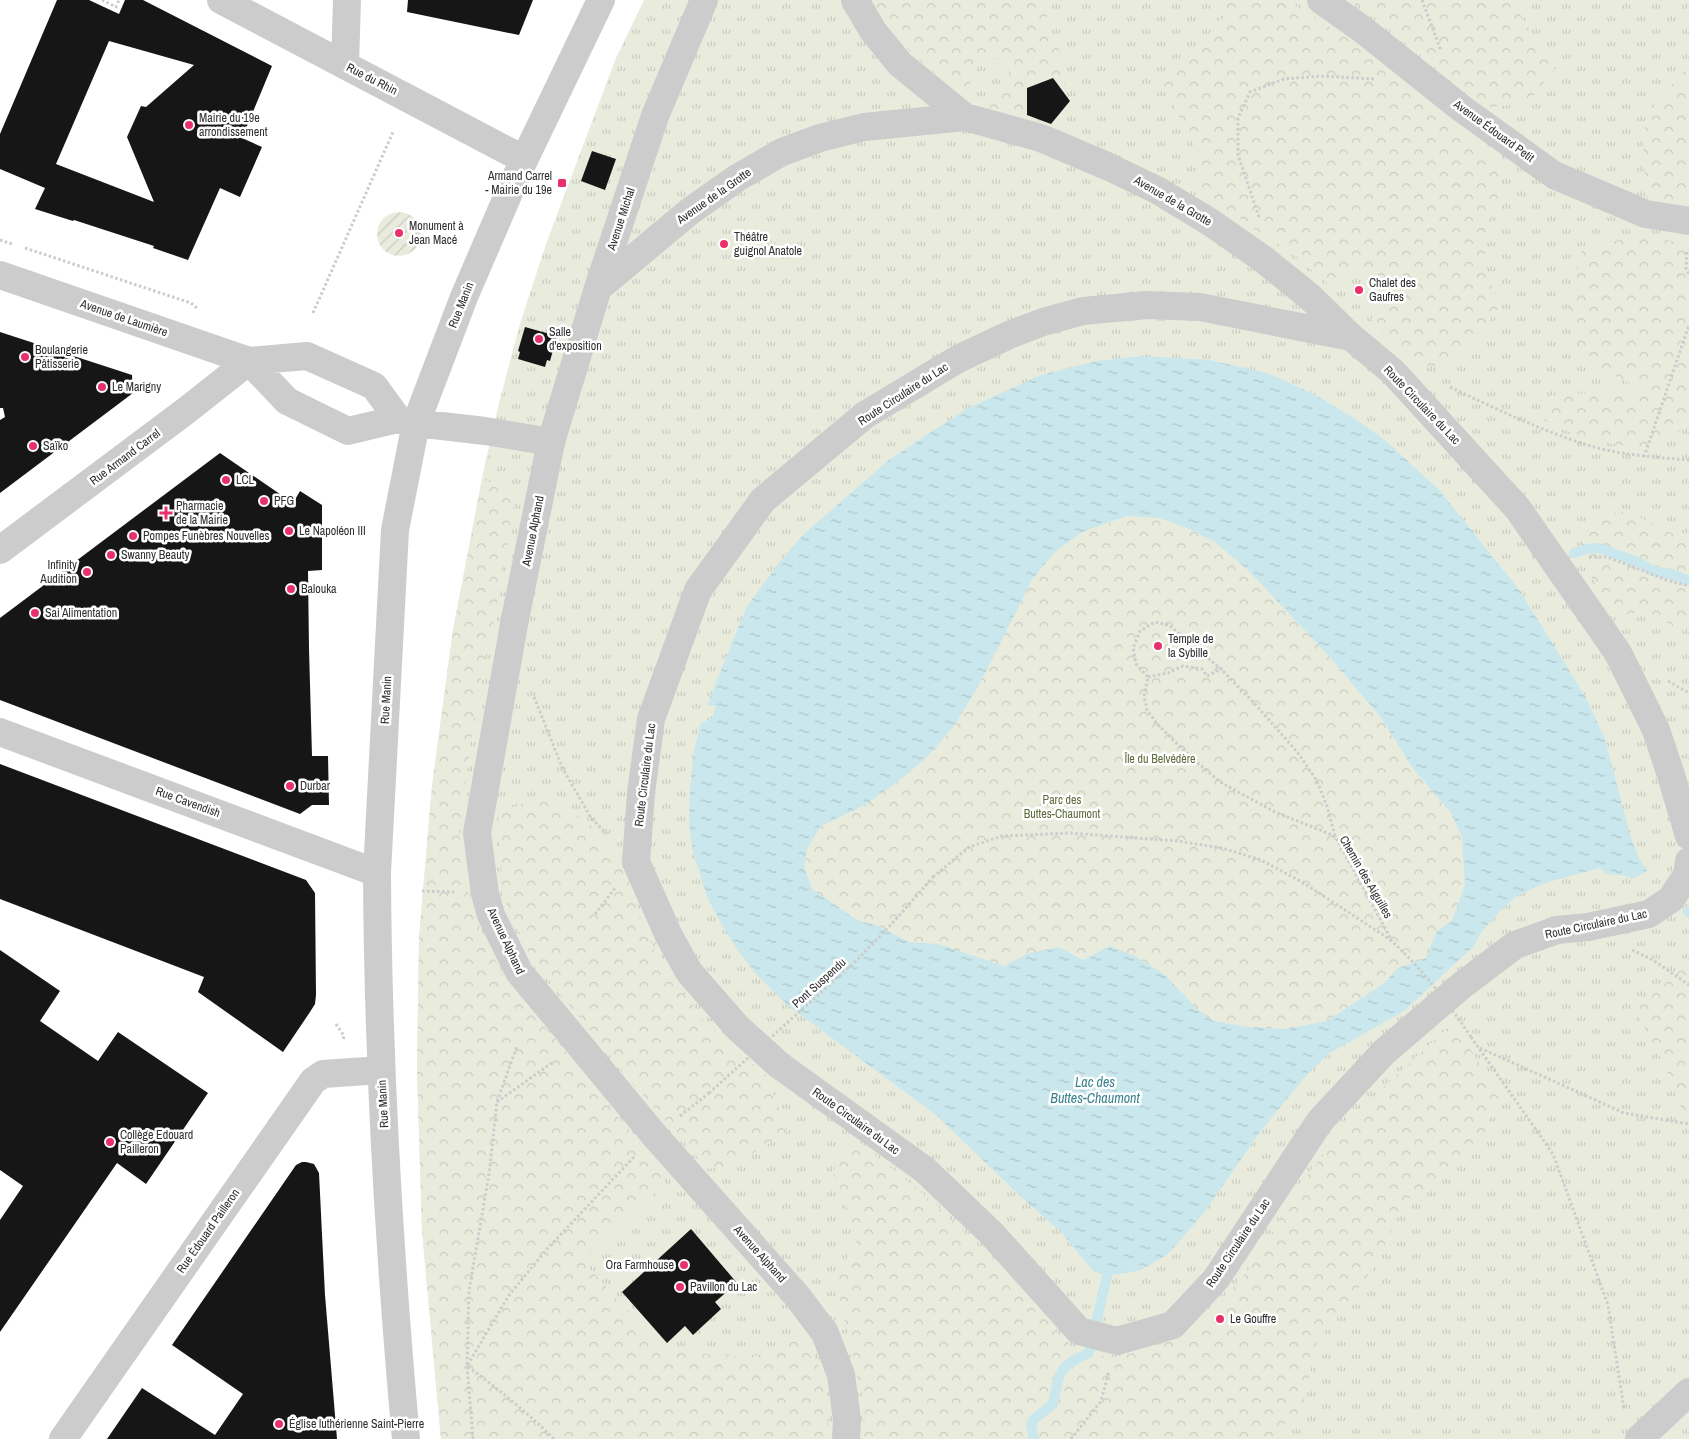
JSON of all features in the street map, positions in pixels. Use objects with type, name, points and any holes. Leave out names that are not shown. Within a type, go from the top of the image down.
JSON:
[{"type":"street","name":"Rue du Rhin","points":[[221,0],[523,159]]},
{"type":"street","points":[[344,65],[347,0]]},
{"type":"street","name":"Rue Manin","points":[[406,1439],[394,1314],[381,1070],[376,873],[396,530],[407,421],[464,297],[523,159],[601,0]]},
{"type":"street","name":"Avenue Michal","points":[[551,442],[598,288],[655,116],[704,0]]},
{"type":"street","name":"Avenue de la Grotte","points":[[855,0],[873,31],[900,64],[965,117]]},
{"type":"street","name":"Avenue Édouard Petit","points":[[1321,0],[1362,29],[1461,108],[1554,175],[1646,214],[1689,221]]},
{"type":"street","name":"Avenue de la Grotte","points":[[598,288],[689,212],[737,178],[782,152],[820,138],[864,127],[965,117],[1041,138],[1157,190],[1210,222],[1263,259],[1310,297],[1351,337]]},
{"type":"street","name":"Avenue de Laumière","points":[[0,275],[249,361],[307,356],[374,386],[407,421]]},
{"type":"street","name":"Route Circulaire du Lac","points":[[1689,836],[1656,730],[1618,653],[1518,508],[1393,372],[1351,337],[1200,307],[1147,305],[1083,311],[1043,322],[1009,335],[958,359],[866,415],[763,500],[698,590],[651,719],[641,793],[636,862],[669,936],[689,972],[738,1028],[779,1066],[925,1170],[992,1234],[1079,1332],[1116,1341],[1173,1325],[1216,1279],[1320,1121],[1384,1052],[1461,986],[1515,945],[1557,930],[1588,927],[1649,914],[1671,899],[1687,875],[1689,861]]},
{"type":"street","name":"Avenue de Laumière","points":[[249,361],[287,401],[348,430],[407,421]]},
{"type":"street","name":"Rue Armand Carrel","points":[[0,550],[187,410],[249,361]]},
{"type":"street","points":[[407,421],[551,442]]},
{"type":"street","name":"Avenue Alphand","points":[[551,442],[515,619],[477,833],[485,894],[492,914],[519,972],[655,1136],[797,1296],[825,1333],[841,1375],[847,1420],[846,1439]]},
{"type":"street","name":"Rue Cavendish","points":[[0,732],[376,873]]},
{"type":"street","name":"Rue Édouard Pailleron","points":[[63,1439],[313,1081],[323,1074],[381,1070]]},
{"type":"street","points":[[1639,1439],[1689,1392]]},
{"type":"path","points":[[102,0],[116,7],[118,0]]},
{"type":"path","points":[[1264,225],[1259,217],[1238,155],[1238,118],[1250,92],[1284,79],[1321,76],[1428,81]]},
{"type":"path","points":[[313,313],[393,132]]},
{"type":"path","points":[[1644,457],[1689,326]]},
{"type":"path","points":[[1446,384],[1508,415],[1585,444],[1644,457],[1689,460]]},
{"type":"path","points":[[1561,568],[1588,557],[1606,557],[1667,580],[1689,586]]},
{"type":"path","points":[[1221,669],[1208,676],[1202,669],[1183,666],[1168,673],[1148,676],[1136,664],[1133,648],[1140,631],[1155,622],[1169,625],[1221,669],[1298,753],[1317,781],[1335,836]]},
{"type":"path","name":"Chemin des Aiguilles","points":[[1148,676],[1144,696],[1147,710],[1157,724],[1220,782],[1275,812],[1335,836],[1392,941]]},
{"type":"path","points":[[534,694],[536,704],[562,767],[592,818],[636,862]]},
{"type":"path","name":"Pont Suspendu","points":[[467,1366],[509,1294],[547,1249],[655,1136],[708,1093],[857,960],[890,927],[933,877],[969,847],[1002,836],[1070,833],[1177,841],[1222,848],[1261,860],[1302,882],[1392,941]]},
{"type":"path","points":[[1588,927],[1653,960],[1689,985]]},
{"type":"path","points":[[1392,941],[1442,994],[1553,1154],[1608,1305],[1624,1410]]},
{"type":"path","points":[[473,1439],[467,1366],[469,1291],[489,1174],[497,1102],[517,1046]]},
{"type":"path","points":[[1480,1048],[1624,1113],[1689,1124]]},
{"type":"path","points":[[497,1102],[524,1083]]},
{"type":"path","points":[[1072,1439],[1101,1401],[1116,1341]]},
{"type":"path","points":[[467,1366],[504,1392],[535,1419],[554,1439]]},
{"type":"green space","name":"Parc des Buttes-Chaumont","points":[[644,0],[1689,0],[1689,1439],[441,1439],[422,1230],[417,1069],[419,939],[432,786],[453,630],[485,464],[519,327],[546,244],[616,58]]},
{"type":"green space","points":[[871,0],[1051,0],[1046,20],[1068,71],[1061,105],[1050,118],[1015,111],[982,108],[1004,92],[1009,72],[999,58],[976,63],[970,80],[971,100],[929,68],[901,43],[879,15]]},
{"type":"green space","points":[[1224,0],[1286,0],[1364,49],[1431,112],[1475,149],[1504,169],[1483,262],[1500,306],[1472,344],[1451,366],[1412,366],[1371,319],[1390,296],[1352,266],[1332,287],[1289,251],[1251,227],[1202,191],[1196,167],[1198,153],[1163,86],[1201,46],[1220,19]]},
{"type":"green space","points":[[1350,0],[1511,0],[1555,70],[1528,102],[1487,108],[1386,23]]},
{"type":"green space","points":[[1689,69],[1689,211],[1673,209],[1647,198],[1643,153],[1646,117],[1680,74]]},
{"type":"green space","points":[[403,212],[415,218],[420,225],[420,243],[415,250],[408,255],[395,256],[387,253],[380,246],[377,230],[380,222],[387,215]]},
{"type":"green space","points":[[1640,234],[1689,245],[1689,420],[1686,427],[1652,451],[1603,442],[1572,433],[1543,420],[1549,396],[1642,389],[1587,363],[1568,317],[1582,250]]},
{"type":"green space","points":[[482,479],[491,482],[508,493],[513,502],[513,514],[498,600],[478,691],[459,830],[463,874],[474,915],[511,989],[549,1032],[653,1159],[666,1183],[583,1261],[663,1350],[751,1358],[803,1337],[819,1366],[828,1406],[828,1439],[441,1439],[422,1230],[417,1069],[419,938],[432,786],[453,630]]},
{"type":"green space","points":[[1628,511],[1673,534],[1689,533],[1689,628],[1682,631],[1645,610],[1618,617],[1577,555],[1593,516]]},
{"type":"green space","name":"Île du Belvédère","points":[[1127,516],[1160,518],[1187,528],[1215,542],[1247,569],[1328,655],[1382,719],[1412,767],[1452,814],[1462,838],[1465,885],[1452,921],[1437,931],[1426,958],[1398,968],[1383,984],[1327,1021],[1286,1029],[1248,1027],[1213,1022],[1196,1008],[1176,986],[1083,960],[1029,953],[1004,966],[938,944],[909,942],[878,926],[857,920],[812,889],[804,867],[807,849],[821,826],[865,805],[899,781],[927,757],[954,726],[979,685],[1033,578],[1055,552],[1082,532]]},
{"type":"green space","points":[[548,796],[567,811],[588,820],[601,842],[623,864],[641,919],[658,958],[703,1019],[732,1047],[768,1077],[787,1132],[732,1166],[708,1169],[635,1086],[532,959],[503,897],[498,812]]},
{"type":"green space","points":[[1689,962],[1689,1129],[1667,1071],[1635,1009]]},
{"type":"green space","points":[[1453,1023],[1501,1096],[1489,1126],[1465,1160],[1444,1177],[1405,1201],[1375,1266],[1317,1342],[1302,1409],[1269,1439],[863,1439],[865,1408],[835,1279],[858,1238],[833,1172],[852,1136],[935,1204],[995,1262],[1070,1345],[1108,1358],[1140,1352],[1195,1332],[1248,1270],[1311,1170],[1377,1093]]},
{"type":"water","name":"Lac des Buttes-Chaumont","points":[[1142,356],[1210,360],[1267,373],[1314,394],[1357,420],[1386,441],[1440,491],[1520,591],[1585,696],[1605,739],[1630,835],[1638,856],[1647,871],[1632,879],[1627,876],[1607,874],[1599,868],[1542,884],[1517,896],[1482,931],[1474,946],[1404,1011],[1330,1053],[1309,1072],[1260,1132],[1203,1214],[1168,1254],[1141,1270],[1107,1276],[1093,1271],[1061,1232],[1020,1196],[936,1115],[787,1005],[756,974],[724,929],[708,899],[693,853],[689,823],[693,757],[700,724],[712,718],[716,706],[707,705],[746,608],[778,564],[804,534],[890,459],[968,408],[1041,375],[1096,361]],"holes":[[[1127,516],[1160,518],[1187,528],[1215,542],[1247,569],[1328,655],[1382,719],[1412,767],[1452,814],[1462,838],[1465,885],[1452,921],[1437,931],[1426,958],[1398,968],[1383,984],[1327,1021],[1286,1029],[1248,1027],[1213,1021],[1196,1008],[1165,975],[1135,956],[1110,946],[1083,960],[1059,947],[1029,953],[1004,966],[938,944],[909,942],[878,926],[857,920],[812,889],[804,867],[807,849],[821,826],[865,805],[899,781],[927,757],[954,726],[979,685],[1033,578],[1055,552],[1082,532]]]},
{"type":"building","name":"Mairie du 19e arrondissement","points":[[57,0],[89,0],[119,14],[125,0],[143,0],[272,66],[242,138],[262,147],[240,197],[220,188],[188,260],[153,248],[154,246],[35,209],[45,188],[0,169],[0,134]],"holes":[[[109,41],[194,65],[146,107],[141,106],[127,137],[154,202],[56,164]]]},
{"type":"building","points":[[408,0],[533,0],[519,35],[407,12]]},
{"type":"building","points":[[1053,78],[1070,101],[1051,124],[1027,115],[1027,88]]},
{"type":"building","points":[[592,151],[616,159],[605,190],[581,181]]},
{"type":"building","name":"Salle d'exposition","points":[[525,327],[557,336],[550,361],[547,360],[545,367],[518,359],[520,352],[518,351]]},
{"type":"building","points":[[0,332],[132,375],[133,393],[0,493],[0,420],[5,417],[3,408],[0,408]]},
{"type":"building","points":[[220,453],[293,503],[300,491],[322,505],[322,570],[308,571],[309,649],[312,756],[328,756],[329,805],[312,805],[300,814],[0,700],[0,618]]},
{"type":"building","points":[[0,764],[306,880],[315,893],[315,1004],[283,1052],[198,992],[204,977],[0,899]]},
{"type":"building","points":[[0,950],[60,991],[40,1021],[98,1061],[118,1032],[208,1093],[146,1184],[117,1163],[0,1332],[0,1220],[23,1186],[0,1170]]},
{"type":"building","points":[[302,1162],[314,1164],[319,1173],[325,1295],[337,1439],[107,1439],[142,1388],[215,1435],[243,1394],[172,1345],[296,1165]]},
{"type":"building","name":"Pavillon du Lac","points":[[691,1229],[737,1283],[715,1302],[721,1309],[693,1335],[685,1326],[667,1343],[622,1292]]},
{"type":"waterway","points":[[1574,553],[1599,548],[1640,563],[1653,571],[1672,574],[1689,581]]},
{"type":"waterway","points":[[1034,1439],[1031,1424],[1034,1419],[1053,1404],[1061,1372],[1071,1362],[1089,1353],[1107,1276]]},
{"type":"place","name":"Mairie du 19e arrondissement","points":[[189,125]]},
{"type":"place","name":"Armand Carrel - Mairie du 19e","points":[[562,183]]},
{"type":"place","name":"Monument à Jean Macé","points":[[399,233]]},
{"type":"place","name":"Théâtre guignol Anatole","points":[[724,244]]},
{"type":"place","name":"Chalet des Gaufres","points":[[1359,290]]},
{"type":"place","name":"Salle d'exposition","points":[[539,339]]},
{"type":"place","name":"Boulangerie Pâtisserie","points":[[25,357]]},
{"type":"place","name":"Le Marigny","points":[[102,387]]},
{"type":"place","name":"Saïko","points":[[33,446]]},
{"type":"place","name":"LCL","points":[[226,480]]},
{"type":"place","name":"PFG","points":[[264,501]]},
{"type":"place","name":"Pharmacie de la Mairie","points":[[166,513]]},
{"type":"place","name":"Le Napoléon III","points":[[289,531]]},
{"type":"place","name":"Pompes Funèbres Nouvelles","points":[[133,536]]},
{"type":"place","name":"Swanny Beauty","points":[[111,555]]},
{"type":"place","name":"Infinity Audition","points":[[87,572]]},
{"type":"place","name":"Balouka","points":[[291,589]]},
{"type":"place","name":"Sai Alimentation","points":[[35,613]]},
{"type":"place","name":"Temple de la Sybille","points":[[1158,646]]},
{"type":"place","name":"Durbar","points":[[290,786]]},
{"type":"place","name":"Collège Edouard Pailleron","points":[[110,1142]]},
{"type":"place","name":"Ora Farmhouse","points":[[684,1265]]},
{"type":"place","name":"Pavillon du Lac","points":[[680,1287]]},
{"type":"place","name":"Le Gouffre","points":[[1220,1319]]},
{"type":"place","name":"Église luthérienne Saint-Pierre","points":[[279,1424]]}]
